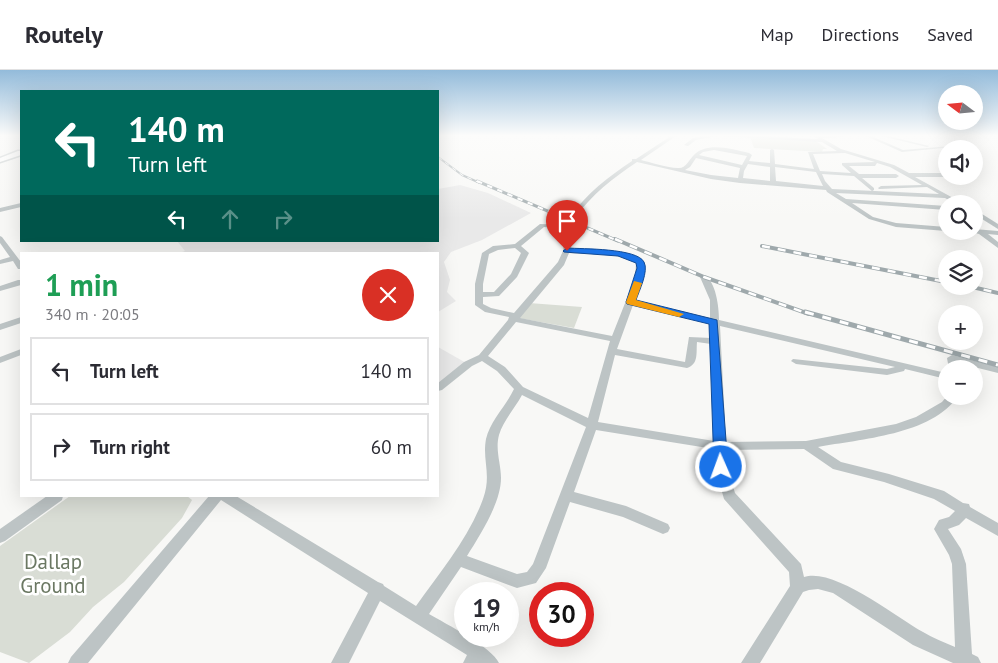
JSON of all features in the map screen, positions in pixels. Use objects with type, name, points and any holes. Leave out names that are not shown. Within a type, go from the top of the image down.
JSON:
[{"type":"street","points":[[439,387],[468,364],[482,357],[561,263],[567,251],[571,222],[586,200],[630,164]]},
{"type":"street","points":[[651,164],[740,181],[773,184],[790,180]]},
{"type":"street","points":[[679,170],[692,164]]},
{"type":"street","points":[[740,181],[744,164],[854,175],[896,176]]},
{"type":"street","points":[[772,164],[773,184]]},
{"type":"street","points":[[815,164],[828,189],[841,200],[880,222],[938,229]]},
{"type":"street","points":[[857,164],[844,164],[854,175],[872,188]]},
{"type":"street","points":[[885,164],[947,195]]},
{"type":"street","points":[[772,168],[790,180],[828,189],[938,195]]},
{"type":"street","points":[[908,175],[938,175]]},
{"type":"street","points":[[708,183],[785,191],[928,186]]},
{"type":"street","points":[[841,200],[938,207]]},
{"type":"street","points":[[0,210],[20,205]]},
{"type":"street","points":[[983,217],[998,226]]},
{"type":"street","points":[[571,222],[542,225],[517,246],[496,248],[486,253],[481,266],[478,295],[479,305],[514,318],[687,366],[691,361],[692,339],[714,341]]},
{"type":"street","points":[[983,232],[998,233]]},
{"type":"street","points":[[983,233],[998,246]]},
{"type":"street","points":[[0,238],[20,266]]},
{"type":"street","points":[[478,295],[496,294],[514,275],[526,253],[517,246]]},
{"type":"street","points":[[457,559],[517,581],[531,578],[539,568],[592,425],[613,345],[631,302],[641,268],[640,262],[636,258],[618,254],[567,251]]},
{"type":"street","points":[[0,262],[14,258]]},
{"type":"street","points":[[704,277],[714,300],[714,341],[721,467],[729,495],[796,568],[798,587]]},
{"type":"street","points":[[0,289],[20,282]]},
{"type":"street","points":[[631,302],[938,374]]},
{"type":"street","points":[[0,327],[20,320]]},
{"type":"street","points":[[0,360],[20,352]]},
{"type":"street","points":[[482,357],[500,369],[519,389],[592,425],[720,446],[806,445],[897,428],[920,420],[946,405]]},
{"type":"street","points":[[796,360],[887,372],[900,369],[900,365]]},
{"type":"street","points":[[983,366],[998,370]]},
{"type":"street","points":[[419,615],[457,559],[485,508],[494,486],[495,467],[491,449],[493,433],[513,403],[519,389]]},
{"type":"street","points":[[806,445],[837,466],[907,483],[939,495],[964,508],[998,530]]},
{"type":"street","points":[[565,495],[626,512],[663,528]]},
{"type":"street","points":[[0,537],[56,497]]},
{"type":"street","points":[[77,663],[216,497]]},
{"type":"street","points":[[227,497],[419,615],[474,657],[490,663]]},
{"type":"street","points":[[964,508],[960,517],[952,523],[944,524],[941,528],[956,553],[959,564],[968,662]]},
{"type":"street","points":[[750,663],[798,587],[809,581],[824,583],[838,588],[919,639],[968,662]]},
{"type":"street","points":[[340,663],[378,589]]},
{"type":"shaded area","points":[[460,185],[488,193],[531,213],[482,240],[451,252],[444,262],[450,280],[447,292],[456,301],[439,311],[439,252],[182,252],[185,251],[178,242],[439,242],[439,189]]},
{"type":"shaded area","points":[[439,348],[468,364],[439,387]]},
{"type":"green space","points":[[529,303],[582,307],[574,328],[518,318]]},
{"type":"green space","name":"Dallap Ground","points":[[69,497],[188,497],[192,500],[182,518],[124,582],[93,607],[70,632],[29,663],[0,652],[0,546]]},
{"type":"railway","points":[[447,164],[462,175],[480,183]]},
{"type":"railway","points":[[477,181],[618,241]]},
{"type":"railway","points":[[615,239],[704,277],[809,314]]},
{"type":"railway","points":[[762,246],[938,280]]},
{"type":"railway","points":[[983,290],[998,293]]},
{"type":"railway","points":[[805,312],[998,365]]},
{"type":"slow traffic","points":[[637,283],[631,302],[679,314]]},
{"type":"route","points":[[567,251],[618,254],[636,258],[640,262],[641,268],[631,302],[714,322],[721,467]]}]
